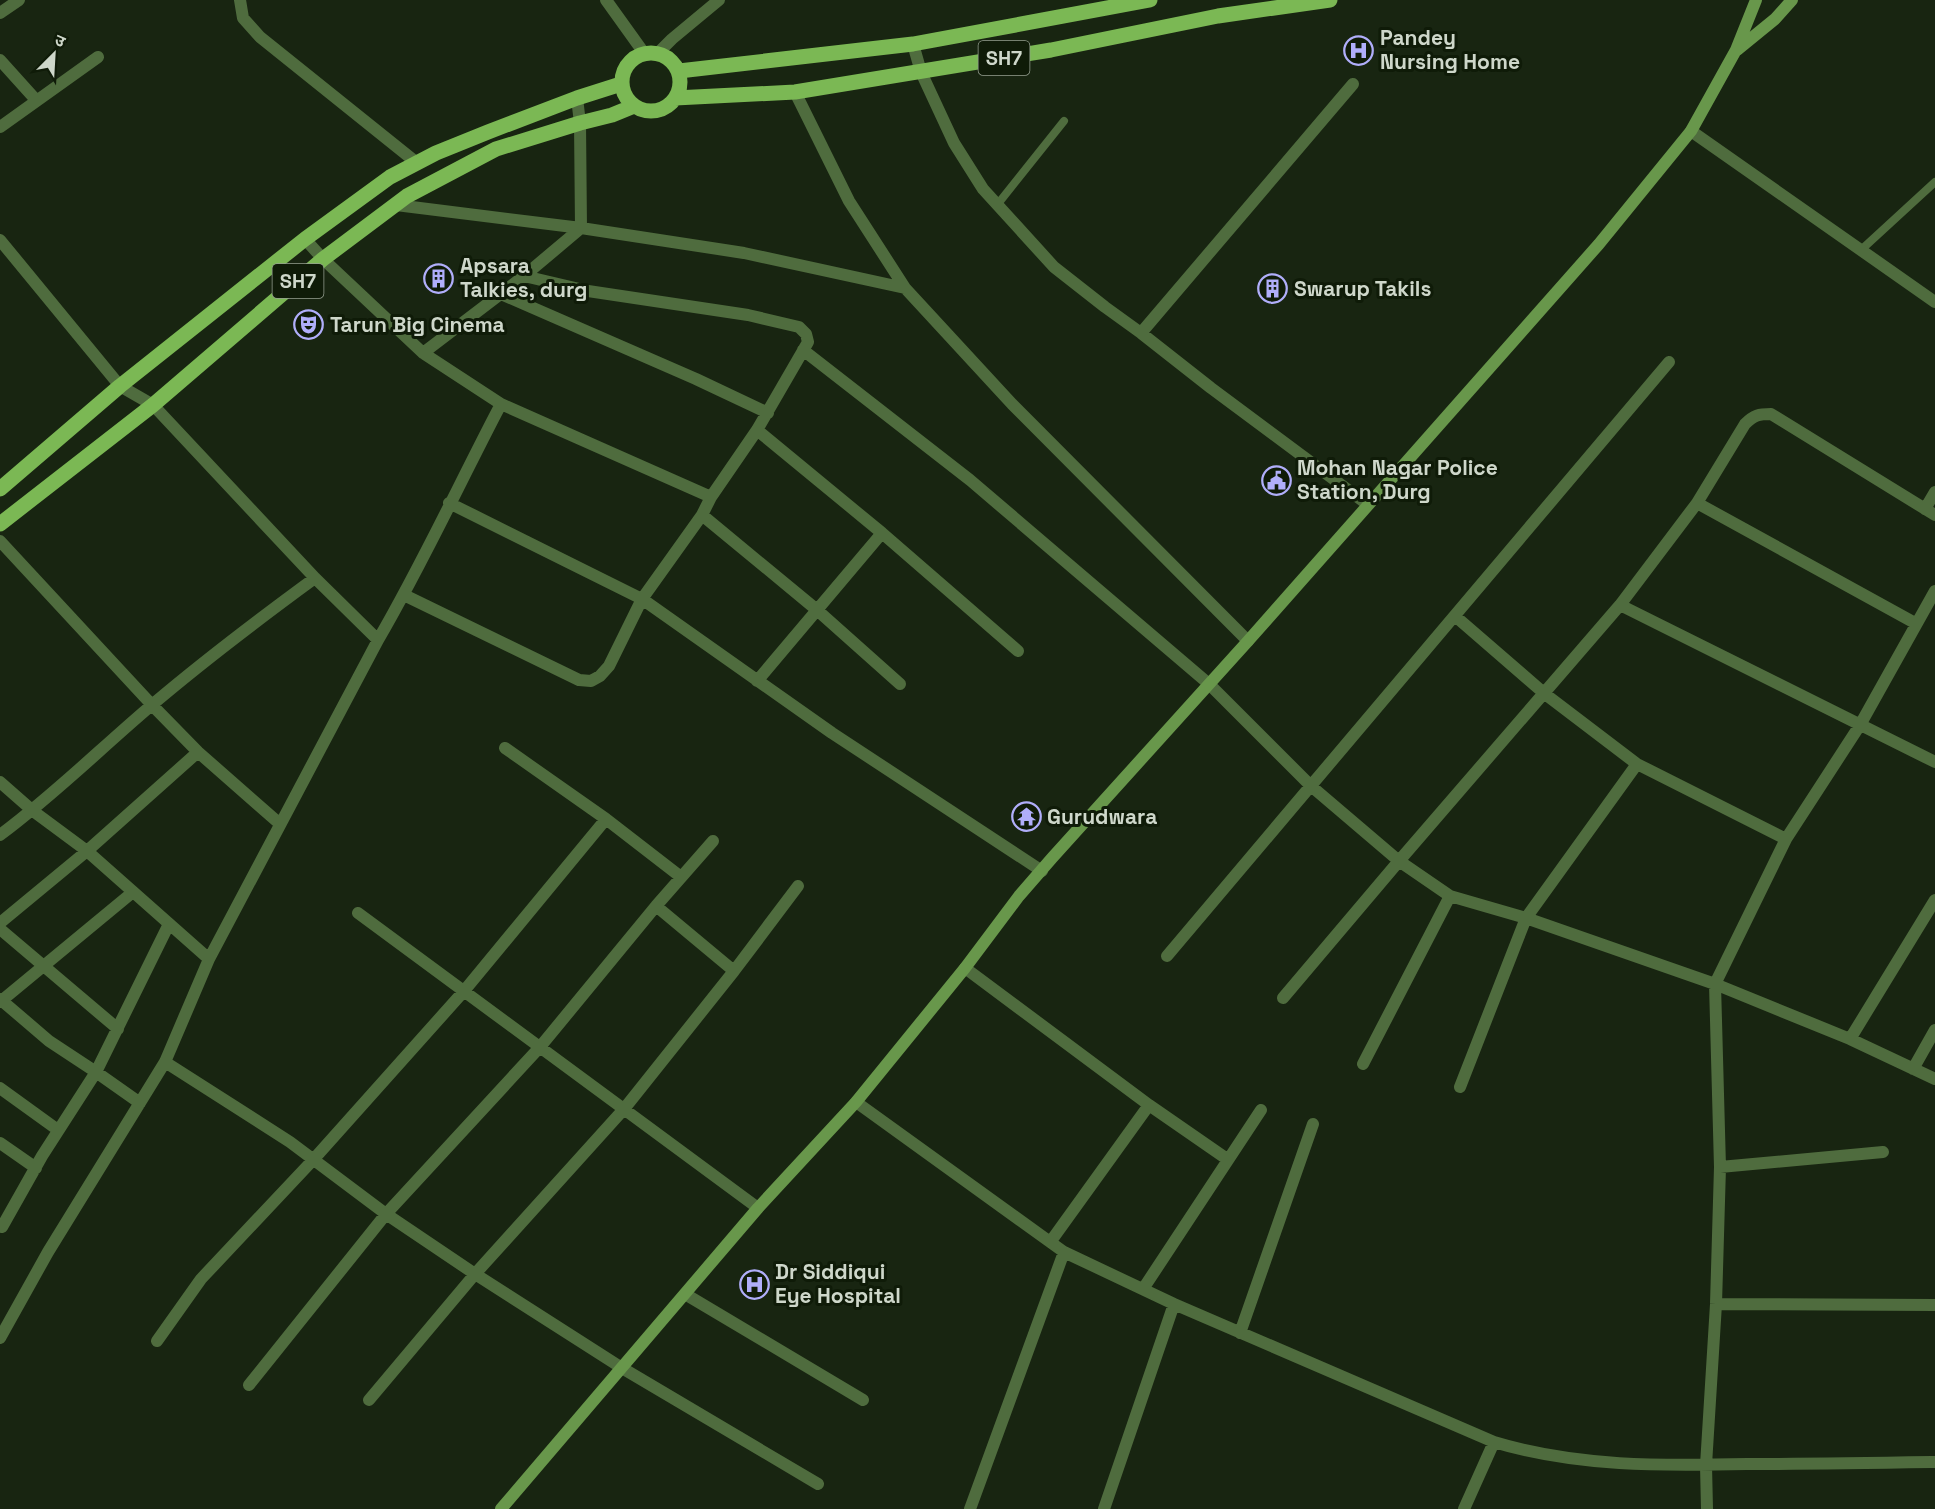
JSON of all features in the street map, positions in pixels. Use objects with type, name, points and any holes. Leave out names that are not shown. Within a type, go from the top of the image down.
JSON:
[{"type":"main road","name":"SH7","points":[[678,71],[913,44],[1150,0]]},
{"type":"main road","name":"SH7","points":[[0,524],[153,405],[323,260],[407,196],[496,149],[612,115],[634,106],[652,111],[669,104],[675,98],[795,92],[1051,50],[1218,16],[1330,0]]},
{"type":"main road","points":[[634,106],[628,100],[621,84],[623,70],[632,59],[651,53],[671,59],[678,71],[680,85],[675,98]]},
{"type":"main road","name":"SH7","points":[[0,489],[120,386],[305,239],[390,177],[436,153],[577,98],[621,84]]},
{"type":"street","points":[[0,13],[19,0]]},
{"type":"street","points":[[240,0],[243,18],[260,37],[417,163]]},
{"type":"street","points":[[606,0],[651,53],[672,39],[719,0]]},
{"type":"street","points":[[501,1509],[758,1208],[856,1102],[965,968],[1019,896],[1599,244],[1691,131],[1736,50],[1756,0]]},
{"type":"street","points":[[1736,50],[1775,19],[1792,0]]},
{"type":"street","points":[[913,44],[921,72],[954,143],[983,189],[1054,267],[1105,308],[1367,504]]},
{"type":"street","points":[[0,127],[98,57]]},
{"type":"street","points":[[0,60],[36,100]]},
{"type":"street","points":[[1141,333],[1353,84]]},
{"type":"street","points":[[795,92],[849,201],[905,288],[1012,405],[1248,641]]},
{"type":"street","points":[[577,98],[580,123],[581,228]]},
{"type":"street","points":[[1691,131],[1935,302]]},
{"type":"street","points":[[396,205],[581,228],[744,253],[905,288]]},
{"type":"street","points":[[423,353],[524,276],[581,228]]},
{"type":"street","points":[[305,239],[323,260],[423,353],[501,404],[711,497]]},
{"type":"street","points":[[0,240],[120,386],[153,405],[315,578],[378,640]]},
{"type":"street","points":[[404,595],[579,680],[591,681],[600,676],[609,666],[642,599],[702,515],[711,497],[758,430],[808,342],[806,334],[799,327],[748,315],[588,291],[524,276]]},
{"type":"street","points":[[501,294],[768,413]]},
{"type":"street","points":[[803,350],[970,480],[1209,684],[1311,786],[1399,861],[1450,896],[1526,918],[1715,984],[1850,1039],[1935,1079]]},
{"type":"street","points":[[1167,956],[1669,362]]},
{"type":"street","points":[[0,1338],[48,1252],[165,1062],[209,958],[404,595],[501,404]]},
{"type":"street","points":[[1283,998],[1620,605],[1697,503],[1745,424],[1752,417],[1771,414],[1930,512],[1935,492]]},
{"type":"street","points":[[758,430],[882,533],[1018,651]]},
{"type":"street","points":[[449,503],[642,599],[832,733],[1042,871]]},
{"type":"street","points":[[1697,503],[1915,623]]},
{"type":"street","points":[[702,515],[817,610],[900,684]]},
{"type":"street","points":[[757,681],[882,533]]},
{"type":"street","points":[[0,541],[198,752],[280,824]]},
{"type":"street","points":[[0,835],[33,811],[152,705],[235,637],[315,578]]},
{"type":"street","points":[[1707,1509],[1706,1465],[1716,1304],[1720,1167],[1715,984],[1786,839],[1860,725],[1915,623],[1935,591]]},
{"type":"street","points":[[1620,605],[1935,762]]},
{"type":"street","points":[[1455,616],[1545,694],[1637,764],[1786,839]]},
{"type":"street","points":[[504,748],[606,819],[681,877]]},
{"type":"street","points":[[0,923],[87,851],[198,752]]},
{"type":"street","points":[[1460,1087],[1526,918],[1637,764]]},
{"type":"street","points":[[0,782],[33,811],[87,851],[209,958]]},
{"type":"street","points":[[157,1341],[201,1279],[313,1160],[464,991],[606,819]]},
{"type":"street","points":[[249,1385],[386,1214],[540,1047],[712,841]]},
{"type":"street","points":[[369,1400],[475,1274],[624,1109],[734,971],[798,886]]},
{"type":"street","points":[[133,892],[1,1001],[49,1041],[140,1103]]},
{"type":"street","points":[[1363,1064],[1450,896]]},
{"type":"street","points":[[1850,1039],[1932,915],[1935,900]]},
{"type":"street","points":[[656,906],[734,971]]},
{"type":"street","points":[[358,913],[758,1208]]},
{"type":"street","points":[[2,1227],[58,1130],[96,1072],[170,924]]},
{"type":"street","points":[[0,929],[118,1029]]},
{"type":"street","points":[[965,968],[1149,1105],[1227,1159]]},
{"type":"street","points":[[1913,1069],[1935,1030]]},
{"type":"street","points":[[165,1062],[290,1142],[386,1214],[475,1274],[622,1368],[818,1484]]},
{"type":"street","points":[[0,1088],[58,1130]]},
{"type":"street","points":[[856,1102],[1064,1252],[1174,1304],[1498,1444],[1596,1463],[1706,1465],[1935,1462]]},
{"type":"street","points":[[1050,1241],[1149,1105]]},
{"type":"street","points":[[1143,1289],[1261,1110]]},
{"type":"street","points":[[1240,1333],[1313,1124]]},
{"type":"street","points":[[0,1143],[36,1168]]},
{"type":"street","points":[[1720,1167],[1883,1152]]},
{"type":"street","points":[[970,1509],[1064,1252]]},
{"type":"street","points":[[685,1294],[863,1400]]},
{"type":"street","points":[[1104,1509],[1174,1304]]},
{"type":"street","points":[[1716,1304],[1935,1305]]},
{"type":"street","points":[[1464,1509],[1498,1444]]},
{"type":"lane","points":[[997,205],[1064,121]]},
{"type":"lane","points":[[1861,250],[1935,182]]},
{"type":"place","name":"Pandey Nursing Home","points":[[1359,50]]},
{"type":"place","name":"Apsara Talkies, durg","points":[[439,278]]},
{"type":"place","name":"Swarup Takils","points":[[1273,289]]},
{"type":"place","name":"Tarun Big Cinema","points":[[309,325]]},
{"type":"place","name":"Mohan Nagar Police Station, Durg","points":[[1276,480]]},
{"type":"place","name":"Gurudwara","points":[[1026,817]]},
{"type":"place","name":"Dr Siddiqui Eye Hospital","points":[[754,1284]]}]
